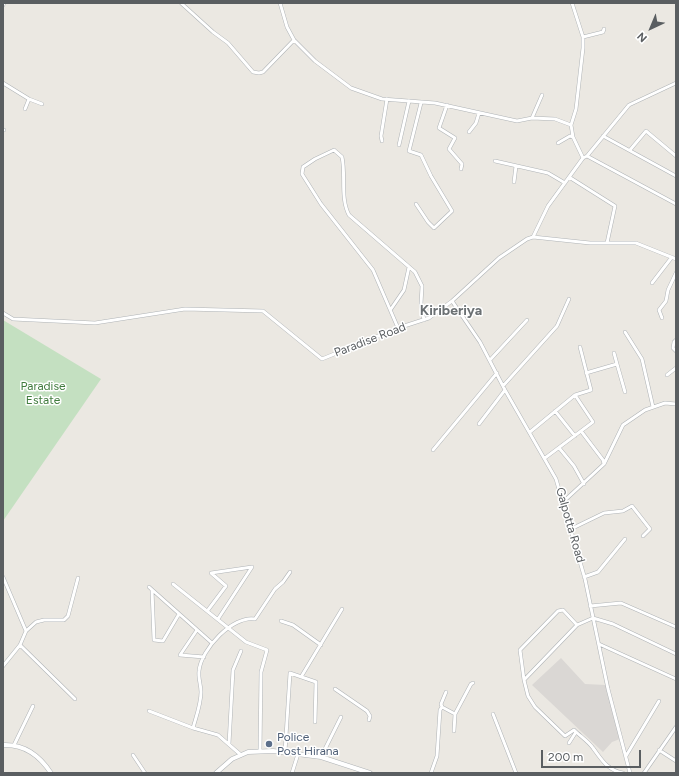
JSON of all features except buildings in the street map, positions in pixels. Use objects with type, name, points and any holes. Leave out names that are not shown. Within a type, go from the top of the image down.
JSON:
[{"type":"street","points":[[181,3],[212,32],[228,43],[253,72],[260,74],[263,72],[294,40]]},
{"type":"street","points":[[280,3],[287,27],[294,40],[315,61],[351,88],[371,96],[447,105],[517,121],[532,118],[556,119],[571,124]]},
{"type":"street","points":[[573,3],[583,36],[583,48],[576,109],[571,124],[573,137],[583,158]]},
{"type":"street","points":[[583,36],[603,32],[604,29]]},
{"type":"street","points":[[676,82],[629,105],[587,156],[583,158],[569,177],[548,206],[533,237],[607,243],[636,242],[676,259]]},
{"type":"street","points":[[3,83],[29,99],[42,104]]},
{"type":"street","points":[[532,118],[542,96]]},
{"type":"street","points":[[25,109],[29,99]]},
{"type":"street","points":[[382,141],[381,136],[387,99]]},
{"type":"street","points":[[399,145],[409,101]]},
{"type":"street","points":[[416,204],[434,228],[452,211],[431,176],[421,155],[409,151],[421,102]]},
{"type":"street","points":[[447,105],[439,128],[455,138],[449,149],[462,164],[461,169]]},
{"type":"street","points":[[469,132],[476,123],[479,113]]},
{"type":"street","points":[[630,150],[646,131],[676,156]]},
{"type":"street","points":[[558,143],[570,136],[573,137]]},
{"type":"street","points":[[603,136],[676,176]]},
{"type":"street","points":[[398,328],[373,270],[321,204],[302,174],[303,167],[315,159],[334,150],[342,157],[345,170],[345,208],[349,215],[409,267],[422,286],[421,304],[424,320]]},
{"type":"street","points":[[587,156],[676,204]]},
{"type":"street","points":[[495,161],[548,173],[565,183]]},
{"type":"street","points":[[514,182],[516,166]]},
{"type":"street","points":[[569,177],[616,206],[607,243]]},
{"type":"street","name":"Paradise Road","points":[[3,313],[13,319],[95,323],[185,309],[263,311],[322,359],[398,328],[424,320],[452,300],[499,258],[527,238],[533,237]]},
{"type":"street","points":[[652,283],[672,257]]},
{"type":"street","points":[[391,309],[404,290],[409,267]]},
{"type":"street","points":[[662,318],[659,310],[666,301],[668,290],[676,273]]},
{"type":"street","name":"Galpotta Road","points":[[452,300],[490,360],[505,390],[556,479],[584,577],[608,689],[630,773]]},
{"type":"street","points":[[503,386],[557,326],[569,300]]},
{"type":"street","points":[[490,360],[508,338],[527,320]]},
{"type":"street","points":[[625,332],[642,359],[653,407]]},
{"type":"street","points":[[676,340],[673,348],[676,351]]},
{"type":"street","points":[[530,432],[575,395],[591,390],[580,347]]},
{"type":"street","points":[[614,353],[625,392]]},
{"type":"street","points":[[586,374],[617,364]]},
{"type":"street","points":[[667,375],[676,368]]},
{"type":"street","points":[[433,450],[497,373]]},
{"type":"street","points":[[479,424],[505,390]]},
{"type":"street","points":[[545,458],[560,449],[593,422],[575,395]]},
{"type":"street","points":[[563,502],[604,464],[623,425],[645,410],[665,403],[676,404]]},
{"type":"street","points":[[555,411],[575,436]]},
{"type":"street","points":[[581,431],[603,460],[604,464]]},
{"type":"street","points":[[560,449],[574,466],[584,484]]},
{"type":"street","points":[[571,530],[604,513],[623,512],[632,506],[650,529],[643,536]]},
{"type":"street","points":[[584,577],[598,572],[625,539]]},
{"type":"street","points":[[208,610],[226,586],[211,573],[252,567],[218,619]]},
{"type":"street","points":[[193,728],[201,694],[199,670],[212,643],[227,628],[248,618],[256,619],[275,589],[283,582],[290,572]]},
{"type":"street","points":[[3,578],[26,631]]},
{"type":"street","points":[[3,666],[6,660],[20,645],[26,631],[36,622],[44,620],[64,620],[68,616],[78,578]]},
{"type":"street","points":[[173,584],[193,601],[208,610],[227,628],[246,642],[267,650],[261,672],[260,751]]},
{"type":"street","points":[[148,587],[212,643]]},
{"type":"street","points":[[152,590],[154,640],[163,640],[179,614]]},
{"type":"street","points":[[590,606],[621,603],[676,627]]},
{"type":"street","points":[[301,677],[342,609]]},
{"type":"street","points":[[577,625],[563,610],[558,611],[520,650],[528,696],[535,707],[565,736],[574,730],[593,747],[607,766],[612,770],[623,773]]},
{"type":"street","points":[[524,680],[577,625],[594,618],[613,624],[676,654]]},
{"type":"street","points":[[281,621],[294,625],[321,645]]},
{"type":"street","points":[[197,630],[180,655],[204,657]]},
{"type":"street","points":[[599,644],[676,679]]},
{"type":"street","points":[[20,645],[75,699]]},
{"type":"street","points":[[229,744],[232,670],[242,651]]},
{"type":"street","points":[[3,657],[6,660]]},
{"type":"street","points":[[285,752],[290,673],[316,682],[315,722]]},
{"type":"street","points":[[454,731],[455,714],[471,684],[473,683]]},
{"type":"street","points":[[335,689],[367,711],[370,716],[369,720]]},
{"type":"street","points":[[431,773],[437,756],[440,710],[446,692]]},
{"type":"street","points":[[626,756],[659,701]]},
{"type":"street","points":[[14,745],[33,706]]},
{"type":"street","points":[[442,707],[455,714]]},
{"type":"street","points":[[149,711],[193,728],[218,735],[241,755]]},
{"type":"street","points":[[493,714],[516,773]]},
{"type":"street","points":[[321,757],[341,717]]},
{"type":"street","points":[[644,773],[676,727]]},
{"type":"street","points":[[569,743],[576,732]]},
{"type":"street","points":[[3,745],[14,745],[33,752],[46,765],[51,773]]},
{"type":"street","points":[[659,750],[676,761]]},
{"type":"street","points":[[216,773],[232,759],[248,752],[260,751],[285,752],[321,757],[370,773]]},
{"type":"street","points":[[292,773],[298,754]]},
{"type":"street","points":[[133,755],[144,773]]},
{"type":"shaded area","points":[[561,658],[585,684],[606,685],[620,739],[612,742],[603,752],[532,685]]},
{"type":"green space","name":"Paradise Estate","points":[[3,320],[101,379],[3,521]]},
{"type":"place","name":"Police Post Hirana","points":[[269,744]]},
{"type":"district","name":"Kiriberiya","points":[[451,311]]}]
